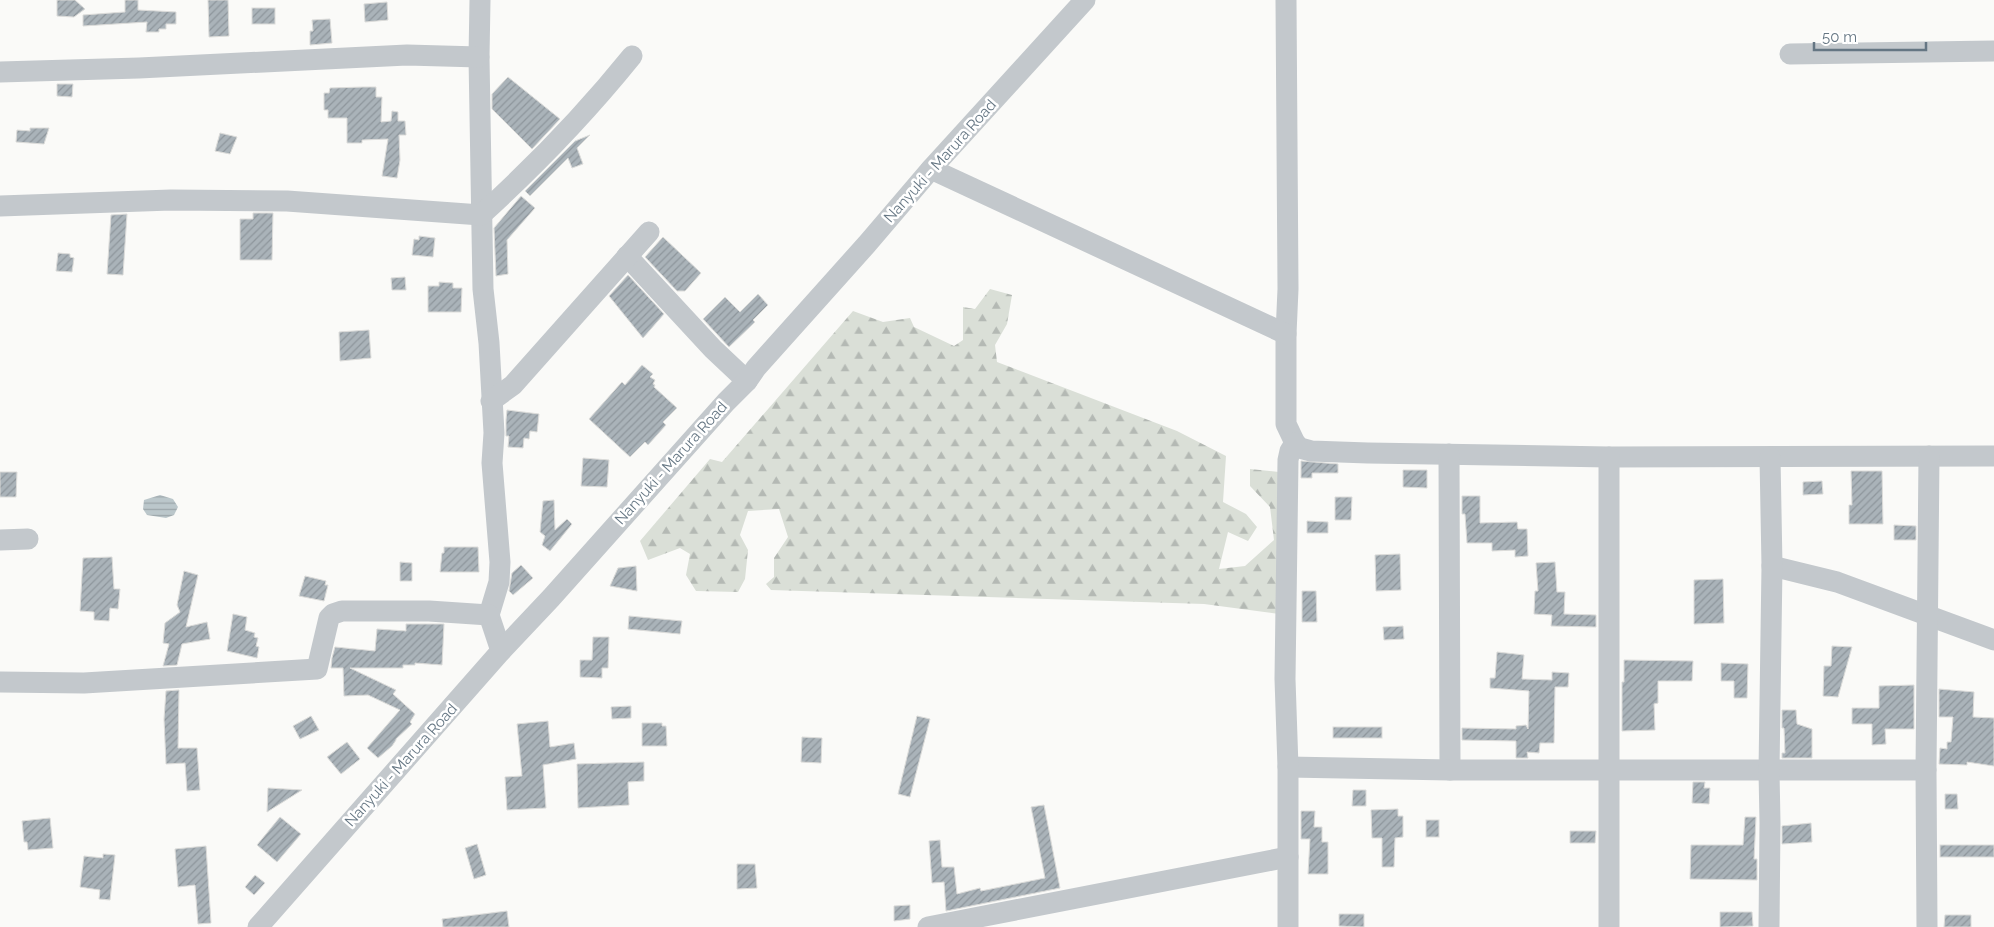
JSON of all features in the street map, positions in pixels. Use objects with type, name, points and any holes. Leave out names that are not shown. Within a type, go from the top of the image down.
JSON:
[{"type":"street","points":[[480,0],[483,289],[489,343],[494,432],[492,462],[500,562],[499,582],[489,615],[501,651]]},
{"type":"street","name":"Nanyuki - Marura Road","points":[[258,927],[501,651],[747,381],[756,368],[931,169],[1085,0]]},
{"type":"street","points":[[1286,0],[1288,289],[1286,424],[1295,443],[1300,448],[1311,451],[1610,457],[1994,456]]},
{"type":"street","points":[[1790,54],[1994,51]]},
{"type":"street","points":[[0,72],[148,68],[407,55],[480,57]]},
{"type":"street","points":[[0,206],[171,200],[287,201],[482,215],[516,184],[569,130],[632,56]]},
{"type":"street","points":[[931,169],[1286,334]]},
{"type":"street","points":[[492,401],[513,385],[649,232]]},
{"type":"street","points":[[627,256],[708,343],[747,381]]},
{"type":"street","points":[[1288,927],[1288,767],[1285,678],[1288,460],[1290,451],[1295,443]]},
{"type":"street","points":[[1449,454],[1450,770]]},
{"type":"street","points":[[1927,927],[1926,770],[1929,616],[1929,456]]},
{"type":"street","points":[[1609,927],[1610,457]]},
{"type":"street","points":[[1769,927],[1772,566],[1770,457]]},
{"type":"street","points":[[0,540],[28,539]]},
{"type":"street","points":[[1772,566],[1837,582],[1994,640]]},
{"type":"street","points":[[0,682],[93,682],[318,669],[329,618],[342,610],[429,611],[489,615]]},
{"type":"street","points":[[1288,767],[1450,770],[1926,770]]},
{"type":"street","points":[[928,927],[1288,857]]},
{"type":"green space","points":[[990,289],[1012,295],[1007,324],[995,345],[997,362],[1177,431],[1226,456],[1223,502],[1246,514],[1257,527],[1248,541],[1228,532],[1219,569],[1245,566],[1274,540],[1270,507],[1250,486],[1250,469],[1279,472],[1279,614],[1204,604],[771,590],[766,584],[774,577],[774,558],[788,537],[779,509],[748,511],[740,535],[748,550],[745,579],[738,592],[696,591],[686,575],[690,554],[680,548],[648,560],[640,541],[710,459],[722,462],[853,311],[883,322],[910,318],[914,327],[954,346],[963,340],[963,307],[975,309]]},
{"type":"shaded area","points":[[160,495],[173,499],[178,507],[174,515],[166,518],[147,515],[143,509],[144,500]]},
{"type":"building","points":[[57,0],[75,0],[85,9],[74,17],[57,16]]},
{"type":"building","points":[[125,0],[138,0],[138,10],[176,12],[176,24],[166,24],[166,29],[159,29],[159,32],[146,32],[147,22],[83,26],[83,15],[125,12]]},
{"type":"building","points":[[208,0],[228,0],[229,36],[209,37]]},
{"type":"building","points":[[387,2],[388,20],[365,22],[364,4]]},
{"type":"building","points":[[252,8],[275,8],[275,24],[252,24]]},
{"type":"building","points":[[330,19],[332,43],[310,45],[310,31],[313,31],[312,20]]},
{"type":"building","points":[[508,77],[560,119],[532,149],[492,109],[492,94]]},
{"type":"building","points":[[57,84],[73,84],[72,97],[57,96]]},
{"type":"building","points":[[376,87],[376,97],[382,97],[381,122],[391,121],[392,111],[398,112],[398,121],[405,121],[406,135],[399,135],[400,160],[397,178],[382,176],[388,139],[362,140],[362,143],[347,143],[347,118],[328,118],[328,110],[324,110],[324,93],[329,93],[330,88]]},
{"type":"building","points":[[30,128],[49,128],[44,144],[16,142],[17,130],[30,131]]},
{"type":"building","points":[[220,133],[237,137],[230,154],[215,151]]},
{"type":"building","points":[[590,135],[577,148],[583,164],[572,168],[568,158],[530,196],[525,191],[575,141]]},
{"type":"building","points":[[521,196],[535,208],[507,240],[508,274],[496,276],[494,228]]},
{"type":"building","points":[[253,213],[273,213],[272,260],[240,260],[240,219],[253,219]]},
{"type":"building","points":[[127,214],[123,275],[107,274],[111,215]]},
{"type":"building","points":[[419,236],[435,238],[433,257],[412,255],[414,239],[419,240]]},
{"type":"building","points":[[663,237],[701,273],[685,291],[677,291],[645,257]]},
{"type":"building","points":[[58,253],[70,254],[70,257],[74,258],[72,272],[56,271]]},
{"type":"building","points":[[628,275],[664,314],[643,338],[609,296]]},
{"type":"building","points":[[405,277],[406,290],[392,290],[391,278]]},
{"type":"building","points":[[439,282],[453,283],[453,288],[462,288],[461,312],[428,312],[428,286],[439,286]]},
{"type":"building","points":[[758,294],[768,305],[753,320],[755,322],[729,347],[703,319],[725,297],[740,312]]},
{"type":"building","points":[[369,330],[371,358],[340,361],[339,332]]},
{"type":"building","points":[[642,365],[653,374],[650,377],[655,380],[654,387],[677,408],[663,422],[666,425],[648,445],[645,442],[630,457],[589,419],[622,382],[625,385]]},
{"type":"building","points":[[507,410],[539,414],[537,432],[530,431],[529,439],[524,438],[523,448],[508,447],[509,436],[506,436]]},
{"type":"building","points":[[583,458],[609,460],[607,487],[581,486]]},
{"type":"building","points":[[1301,461],[1338,464],[1338,473],[1312,473],[1312,478],[1301,478]]},
{"type":"building","points":[[1403,470],[1427,470],[1427,488],[1403,487]]},
{"type":"building","points":[[1851,471],[1882,471],[1883,524],[1849,524],[1849,505],[1852,505]]},
{"type":"building","points":[[0,472],[17,472],[16,497],[0,497]]},
{"type":"building","points":[[1822,481],[1823,494],[1803,495],[1803,482]]},
{"type":"building","points":[[1462,496],[1480,496],[1480,523],[1517,522],[1518,529],[1527,529],[1528,556],[1515,557],[1515,550],[1492,551],[1492,543],[1467,543],[1465,514],[1462,514]]},
{"type":"building","points":[[1335,497],[1352,497],[1351,520],[1335,520]]},
{"type":"building","points":[[554,500],[555,530],[567,519],[572,524],[550,551],[542,545],[545,536],[540,532],[543,501]]},
{"type":"building","points":[[1307,521],[1328,522],[1328,533],[1307,533]]},
{"type":"building","points":[[1894,525],[1916,526],[1916,540],[1894,540]]},
{"type":"building","points":[[444,547],[478,547],[479,572],[440,572]]},
{"type":"building","points":[[1400,554],[1401,590],[1376,591],[1375,555]]},
{"type":"building","points":[[112,557],[114,589],[120,589],[118,609],[110,608],[109,621],[94,620],[94,612],[80,611],[83,558]]},
{"type":"building","points":[[400,562],[412,563],[412,581],[400,581]]},
{"type":"building","points":[[1555,562],[1557,592],[1565,592],[1564,614],[1596,615],[1596,627],[1551,626],[1552,615],[1534,614],[1535,591],[1538,591],[1536,563]]},
{"type":"building","points":[[521,565],[533,578],[513,595],[509,591],[512,573]]},
{"type":"building","points":[[636,566],[637,591],[610,586],[618,568]]},
{"type":"building","points":[[184,571],[198,575],[186,627],[207,622],[210,639],[182,644],[177,665],[163,666],[169,644],[163,643],[165,623],[180,612],[177,605]]},
{"type":"building","points":[[305,576],[326,581],[325,585],[328,585],[324,601],[299,596]]},
{"type":"building","points":[[1723,579],[1724,623],[1694,624],[1694,580]]},
{"type":"building","points":[[1302,591],[1316,591],[1317,622],[1302,622]]},
{"type":"building","points":[[233,614],[247,617],[245,630],[255,633],[254,637],[258,638],[256,646],[259,647],[257,658],[227,651]]},
{"type":"building","points":[[629,616],[682,621],[680,634],[628,629]]},
{"type":"building","points":[[406,624],[444,624],[442,665],[415,663],[415,665],[403,665],[403,668],[350,668],[396,690],[393,694],[415,714],[410,722],[412,724],[378,758],[367,748],[400,710],[368,695],[344,696],[343,668],[331,668],[332,658],[335,647],[375,651],[377,629],[406,631]]},
{"type":"building","points":[[1403,626],[1404,639],[1384,640],[1383,627]]},
{"type":"building","points":[[593,637],[609,637],[608,668],[602,668],[602,678],[580,677],[580,660],[592,660]]},
{"type":"building","points":[[1832,646],[1852,647],[1838,697],[1823,696],[1824,666],[1831,666]]},
{"type":"building","points":[[1497,652],[1524,655],[1522,679],[1552,680],[1552,672],[1569,673],[1568,687],[1555,687],[1554,743],[1540,743],[1539,753],[1527,752],[1528,758],[1516,758],[1516,741],[1462,740],[1462,728],[1516,729],[1516,726],[1526,725],[1528,729],[1529,691],[1490,688],[1490,678],[1495,678]]},
{"type":"building","points":[[1624,660],[1693,661],[1692,681],[1658,681],[1658,703],[1654,704],[1655,730],[1622,731]]},
{"type":"building","points":[[1721,663],[1748,664],[1747,698],[1734,698],[1734,681],[1721,681]]},
{"type":"building","points":[[1914,685],[1914,729],[1885,729],[1886,744],[1872,745],[1872,724],[1852,724],[1852,708],[1879,708],[1879,686]]},
{"type":"building","points":[[1939,689],[1974,692],[1973,717],[1994,718],[1994,766],[1967,762],[1967,765],[1939,764],[1940,748],[1947,749],[1947,742],[1951,742],[1953,717],[1939,717]]},
{"type":"building","points":[[179,690],[178,748],[197,748],[200,790],[187,791],[185,763],[166,764],[164,719],[166,691]]},
{"type":"building","points":[[631,706],[631,718],[612,719],[611,707]]},
{"type":"building","points":[[1782,710],[1796,710],[1797,724],[1812,729],[1812,758],[1782,758],[1782,753],[1785,753]]},
{"type":"building","points":[[311,716],[319,730],[300,739],[293,726]]},
{"type":"building","points":[[917,716],[930,719],[910,797],[898,794]]},
{"type":"building","points":[[548,721],[550,747],[574,743],[576,759],[543,765],[546,808],[507,810],[505,777],[522,776],[517,724]]},
{"type":"building","points":[[642,723],[662,723],[662,726],[666,726],[667,746],[642,746]]},
{"type":"building","points":[[1333,727],[1382,727],[1382,738],[1333,738]]},
{"type":"building","points":[[802,737],[822,738],[821,763],[801,762]]},
{"type":"building","points":[[347,742],[360,759],[341,774],[327,757]]},
{"type":"building","points":[[644,762],[644,781],[628,782],[629,805],[578,808],[577,764]]},
{"type":"building","points":[[1693,782],[1705,782],[1704,788],[1710,788],[1709,804],[1692,803]]},
{"type":"building","points":[[268,788],[302,790],[267,812]]},
{"type":"building","points":[[1353,790],[1366,790],[1366,806],[1352,806]]},
{"type":"building","points":[[1945,794],[1957,794],[1958,809],[1945,809]]},
{"type":"building","points":[[1044,805],[1060,888],[946,911],[944,882],[932,883],[929,841],[940,840],[942,867],[954,867],[957,894],[980,888],[981,891],[1045,878],[1031,807]]},
{"type":"building","points":[[1398,809],[1398,816],[1403,816],[1403,837],[1395,838],[1394,867],[1382,867],[1382,838],[1372,838],[1371,810]]},
{"type":"building","points":[[1301,811],[1315,811],[1314,827],[1322,827],[1322,842],[1328,842],[1328,874],[1308,874],[1310,839],[1301,839]]},
{"type":"building","points":[[280,817],[301,834],[277,862],[257,845]]},
{"type":"building","points":[[1745,817],[1756,817],[1754,859],[1757,859],[1757,880],[1690,879],[1691,845],[1743,845]]},
{"type":"building","points":[[50,818],[53,848],[28,850],[27,842],[24,842],[22,821]]},
{"type":"building","points":[[1426,820],[1439,820],[1439,837],[1426,837]]},
{"type":"building","points":[[1811,823],[1812,842],[1782,844],[1782,826]]},
{"type":"building","points":[[1570,831],[1596,831],[1595,843],[1570,843]]},
{"type":"building","points":[[477,844],[486,875],[474,879],[465,848]]},
{"type":"building","points":[[1940,845],[1994,845],[1994,857],[1940,857]]},
{"type":"building","points":[[206,846],[211,923],[198,924],[195,885],[178,887],[175,849]]},
{"type":"building","points":[[103,854],[115,855],[110,900],[99,899],[100,890],[80,887],[84,856],[103,858]]},
{"type":"building","points":[[737,864],[755,864],[757,888],[737,889]]},
{"type":"building","points":[[255,875],[265,883],[254,895],[245,887]]},
{"type":"building","points":[[910,905],[910,919],[894,921],[894,906]]},
{"type":"building","points":[[507,911],[509,927],[443,927],[442,919]]},
{"type":"building","points":[[1720,912],[1752,912],[1753,926],[1720,927]]},
{"type":"building","points":[[1339,914],[1364,914],[1364,927],[1339,926]]},
{"type":"building","points":[[1945,915],[1971,915],[1971,927],[1944,927]]}]
